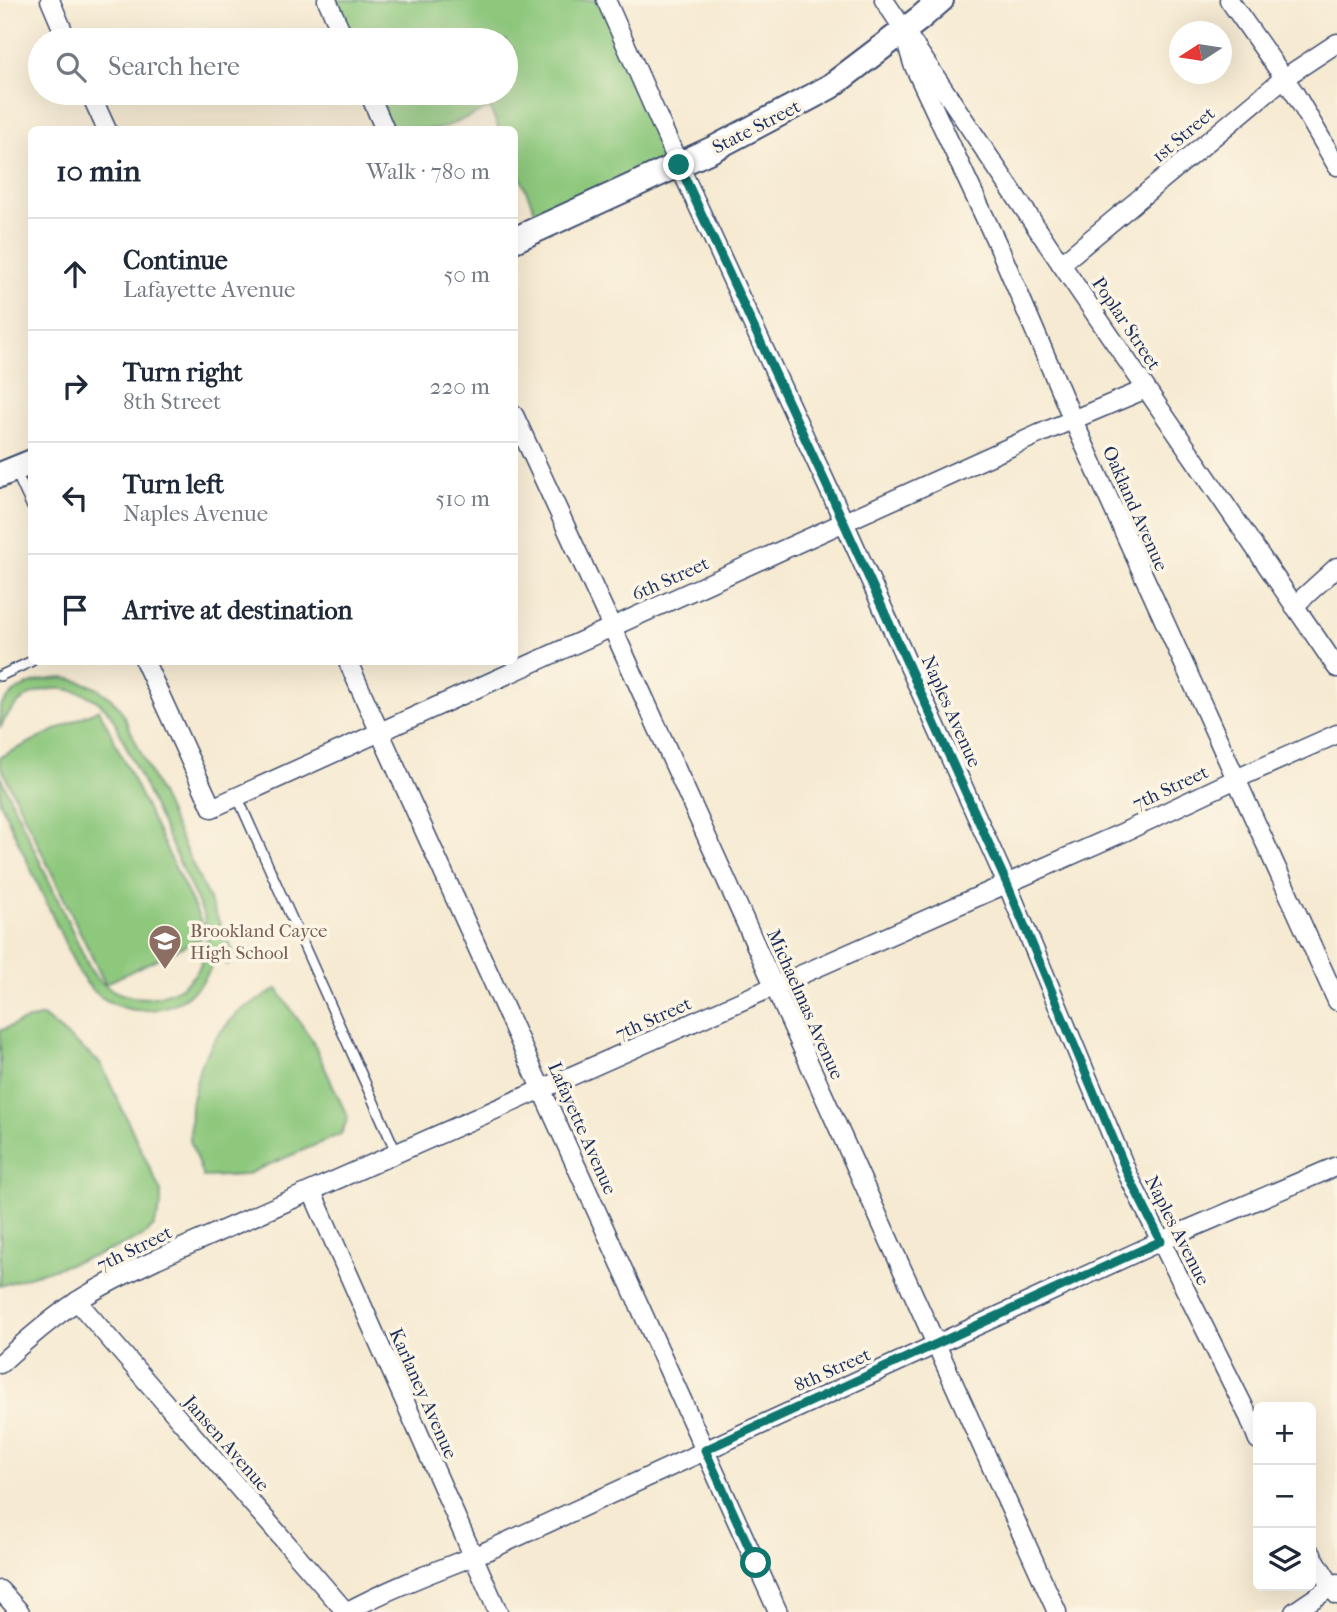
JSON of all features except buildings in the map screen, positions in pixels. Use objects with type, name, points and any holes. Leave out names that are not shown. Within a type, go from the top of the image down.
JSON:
[{"type":"main road","name":"State Street","points":[[518,238],[679,165],[822,91],[941,0]]},
{"type":"street","points":[[50,0],[62,28]]},
{"type":"street","points":[[327,0],[340,28]]},
{"type":"street","name":"Naples Avenue","points":[[606,0],[1007,884],[1129,1177],[1253,1427]]},
{"type":"street","name":"Poplar Street","points":[[884,0],[1337,668]]},
{"type":"street","points":[[1229,0],[1294,92],[1337,166]]},
{"type":"street","name":"Oakland Avenue","points":[[903,30],[913,64],[1337,1001]]},
{"type":"street","name":"1st Street","points":[[1061,264],[1283,78],[1337,43]]},
{"type":"street","points":[[96,105],[105,126]]},
{"type":"street","points":[[374,105],[383,126]]},
{"type":"street","name":"6th Street","points":[[146,665],[212,808],[1146,389]]},
{"type":"street","name":"Michaelmas Avenue","points":[[518,424],[1057,1612]]},
{"type":"street","points":[[1294,606],[1337,567]]},
{"type":"street","name":"Lafayette Avenue","points":[[349,665],[778,1612]]},
{"type":"street","name":"7th Street","points":[[0,1364],[23,1342],[77,1301],[157,1259],[1124,832],[1337,734]]},
{"type":"street","name":"8th Street","points":[[346,1612],[371,1598],[473,1556],[1161,1241],[1337,1166]]},
{"type":"street","name":"Karlaney Avenue","points":[[312,1192],[498,1612]]},
{"type":"street","name":"Jansen Avenue","points":[[77,1301],[346,1612]]},
{"type":"street","points":[[1294,1612],[1335,1588],[1316,1560]]},
{"type":"street","points":[[0,1590],[20,1612]]},
{"type":"lane","points":[[15,469],[28,498]]},
{"type":"lane","points":[[0,676],[28,663]]},
{"type":"lane","points":[[237,796],[397,1154]]},
{"type":"green space","points":[[327,0],[606,0],[679,165],[542,227],[518,172],[518,126],[498,126],[490,108],[447,126],[384,126],[374,105],[518,105],[518,28],[340,28]]},
{"type":"green space","points":[[65,678],[98,689],[111,698],[122,712],[237,960],[227,965],[218,947],[209,971],[195,990],[176,1003],[155,1009],[133,1010],[112,1003],[92,990],[77,969],[0,802],[0,776],[90,969],[105,985],[123,994],[143,998],[162,995],[180,987],[195,974],[204,957],[207,935],[105,984],[0,765],[0,757],[99,709],[207,934],[204,916],[107,710],[86,695],[62,689],[49,690],[21,701],[0,728],[0,706],[14,692],[37,681]]},
{"type":"green space","points":[[277,989],[312,1040],[348,1118],[341,1134],[245,1175],[203,1177],[190,1140],[191,1104],[200,1066],[216,1037],[238,1012]]},
{"type":"green space","points":[[43,1016],[101,1064],[161,1192],[161,1206],[154,1226],[142,1237],[101,1254],[0,1286],[0,1031]]},
{"type":"place","name":"Brookland Cayce High School","points":[[165,971]]},
{"type":"route","points":[[679,165],[1007,884],[1129,1177],[1161,1241],[705,1450],[756,1563]]}]
